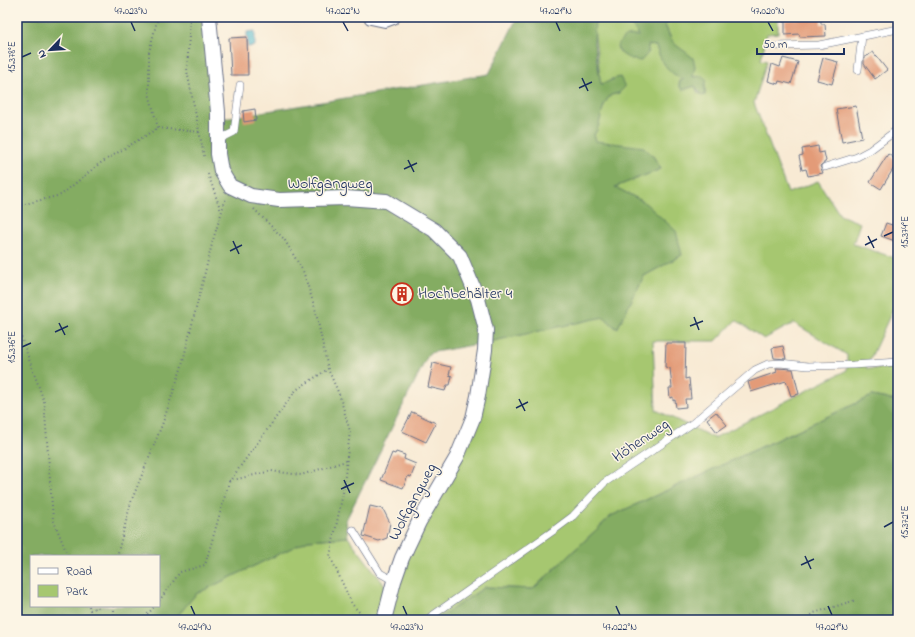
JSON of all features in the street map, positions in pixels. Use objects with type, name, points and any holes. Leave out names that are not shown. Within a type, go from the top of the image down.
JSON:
[{"type":"street","points":[[209,17],[218,112],[217,140],[221,172],[230,186]]},
{"type":"street","points":[[371,17],[385,20],[393,17]]},
{"type":"street","name":"Wolfgangweg","points":[[230,186],[251,196],[279,200],[346,198],[386,201],[434,230],[460,256],[478,299],[486,330],[485,350],[473,418],[457,457],[419,522],[394,580],[384,620]]},
{"type":"lane","points":[[776,46],[819,45],[898,29]]},
{"type":"lane","points":[[858,70],[862,36]]},
{"type":"lane","points":[[217,140],[234,132],[240,85]]},
{"type":"lane","points":[[825,167],[862,155],[898,129]]},
{"type":"lane","name":"Höhenweg","points":[[426,620],[573,516],[604,483],[693,423],[755,370],[768,364],[780,363],[808,366],[898,362]]},
{"type":"lane","points":[[352,530],[380,573],[394,580]]},
{"type":"path","points":[[158,17],[149,52],[149,93],[158,128]]},
{"type":"path","points":[[17,206],[61,195],[98,164],[158,128],[200,132],[187,71],[190,17]]},
{"type":"path","points":[[117,555],[131,502],[162,425],[181,369],[213,240],[230,186]]},
{"type":"path","points":[[250,205],[284,239],[302,271],[315,308],[328,369],[339,394],[350,431],[343,492],[330,556],[352,604],[366,620]]},
{"type":"path","points":[[17,326],[44,401],[53,519],[68,555]]},
{"type":"path","points":[[160,600],[180,572],[205,565],[229,482],[296,390],[328,369]]},
{"type":"path","points":[[229,482],[271,471],[301,475],[346,460]]},
{"type":"path","points":[[805,620],[814,613],[856,600]]},
{"type":"path","points":[[89,607],[90,610],[98,607]]},
{"type":"path","points":[[114,607],[114,620]]},
{"type":"path","points":[[142,620],[154,607]]},
{"type":"green space","points":[[17,17],[202,17],[214,120],[489,74],[516,20],[526,17],[595,17],[594,44],[601,84],[620,77],[625,87],[619,93],[611,95],[607,99],[599,125],[594,135],[596,141],[644,147],[653,156],[661,169],[615,187],[644,202],[676,231],[682,255],[644,276],[617,329],[604,317],[489,342],[429,353],[346,520],[348,537],[308,540],[196,594],[174,620],[17,620]]},
{"type":"green space","points":[[595,17],[623,17],[639,36],[619,52],[625,55],[648,45],[656,46],[660,57],[666,66],[685,79],[680,81],[679,85],[682,90],[695,86],[698,93],[705,95],[705,85],[702,76],[692,77],[680,49],[674,45],[665,25],[670,17],[778,17],[778,33],[767,34],[761,60],[767,61],[754,103],[788,193],[818,181],[840,215],[860,223],[853,244],[898,259],[898,298],[866,368],[898,367],[898,401],[872,396],[611,516],[533,589],[485,587],[436,620],[388,620],[407,554],[456,466],[489,342],[604,316],[617,329],[644,276],[682,255],[644,202],[615,187],[661,169],[653,156],[625,145],[596,142],[594,135],[599,125],[607,99],[611,95],[619,93],[613,78],[607,83],[601,84],[594,30]],"holes":[[[736,320],[764,339],[794,323],[847,355],[847,370],[714,438],[656,410],[653,341],[716,341]]]},
{"type":"green space","points":[[623,17],[670,17],[665,25],[668,33],[676,45],[693,58],[695,66],[693,77],[702,76],[707,80],[705,85],[705,95],[702,96],[695,86],[682,90],[679,85],[680,81],[684,79],[674,74],[666,66],[656,46],[648,45],[648,53],[641,61],[630,59],[621,53],[617,47],[623,38],[628,36],[639,36]]},
{"type":"green space","points":[[872,396],[898,401],[898,620],[436,620],[485,587],[533,589],[611,516]]},
{"type":"green space","points":[[348,537],[387,588],[379,620],[174,620],[196,594],[308,540]]},
{"type":"water","points":[[255,31],[255,46],[247,47],[247,32]]},
{"type":"building","points":[[799,17],[821,17],[821,24],[825,24],[826,36],[800,37],[799,34],[785,35],[785,20],[799,19]]},
{"type":"building","points":[[247,37],[248,75],[231,75],[229,38]]},
{"type":"building","points":[[873,52],[887,70],[875,79],[864,64],[864,58]]},
{"type":"building","points":[[783,58],[798,62],[791,84],[779,81],[778,84],[768,81],[772,64],[780,67]]},
{"type":"building","points":[[823,58],[838,62],[832,84],[817,80]]},
{"type":"building","points":[[856,106],[862,138],[842,142],[836,109]]},
{"type":"building","points":[[255,109],[256,120],[244,122],[243,111]]},
{"type":"building","points":[[818,146],[819,153],[824,152],[826,161],[820,166],[823,173],[808,176],[806,169],[802,170],[799,156],[803,155],[802,149]]},
{"type":"building","points":[[888,154],[898,161],[881,189],[870,182]]},
{"type":"building","points":[[886,223],[898,227],[898,242],[881,236]]},
{"type":"building","points":[[666,343],[686,343],[685,379],[689,378],[691,399],[685,399],[686,407],[676,408],[675,400],[673,401],[673,397],[670,398],[669,388],[672,388],[670,368],[665,367]]},
{"type":"building","points":[[783,346],[786,359],[774,358],[772,348]]},
{"type":"building","points":[[433,363],[451,367],[449,375],[452,376],[450,385],[447,385],[445,391],[428,387]]},
{"type":"building","points":[[776,368],[793,369],[799,394],[791,396],[786,381],[751,392],[748,382],[777,372]]},
{"type":"building","points":[[412,412],[436,423],[426,442],[402,431]]},
{"type":"building","points":[[716,412],[727,425],[717,432],[707,419]]},
{"type":"building","points":[[396,452],[405,455],[404,459],[416,464],[411,477],[408,476],[403,488],[381,480],[392,453],[395,454]]},
{"type":"building","points":[[370,506],[383,509],[390,523],[387,538],[379,541],[363,536]]},
{"type":"place","name":"Hochbehälter 4","points":[[402,294]]}]
